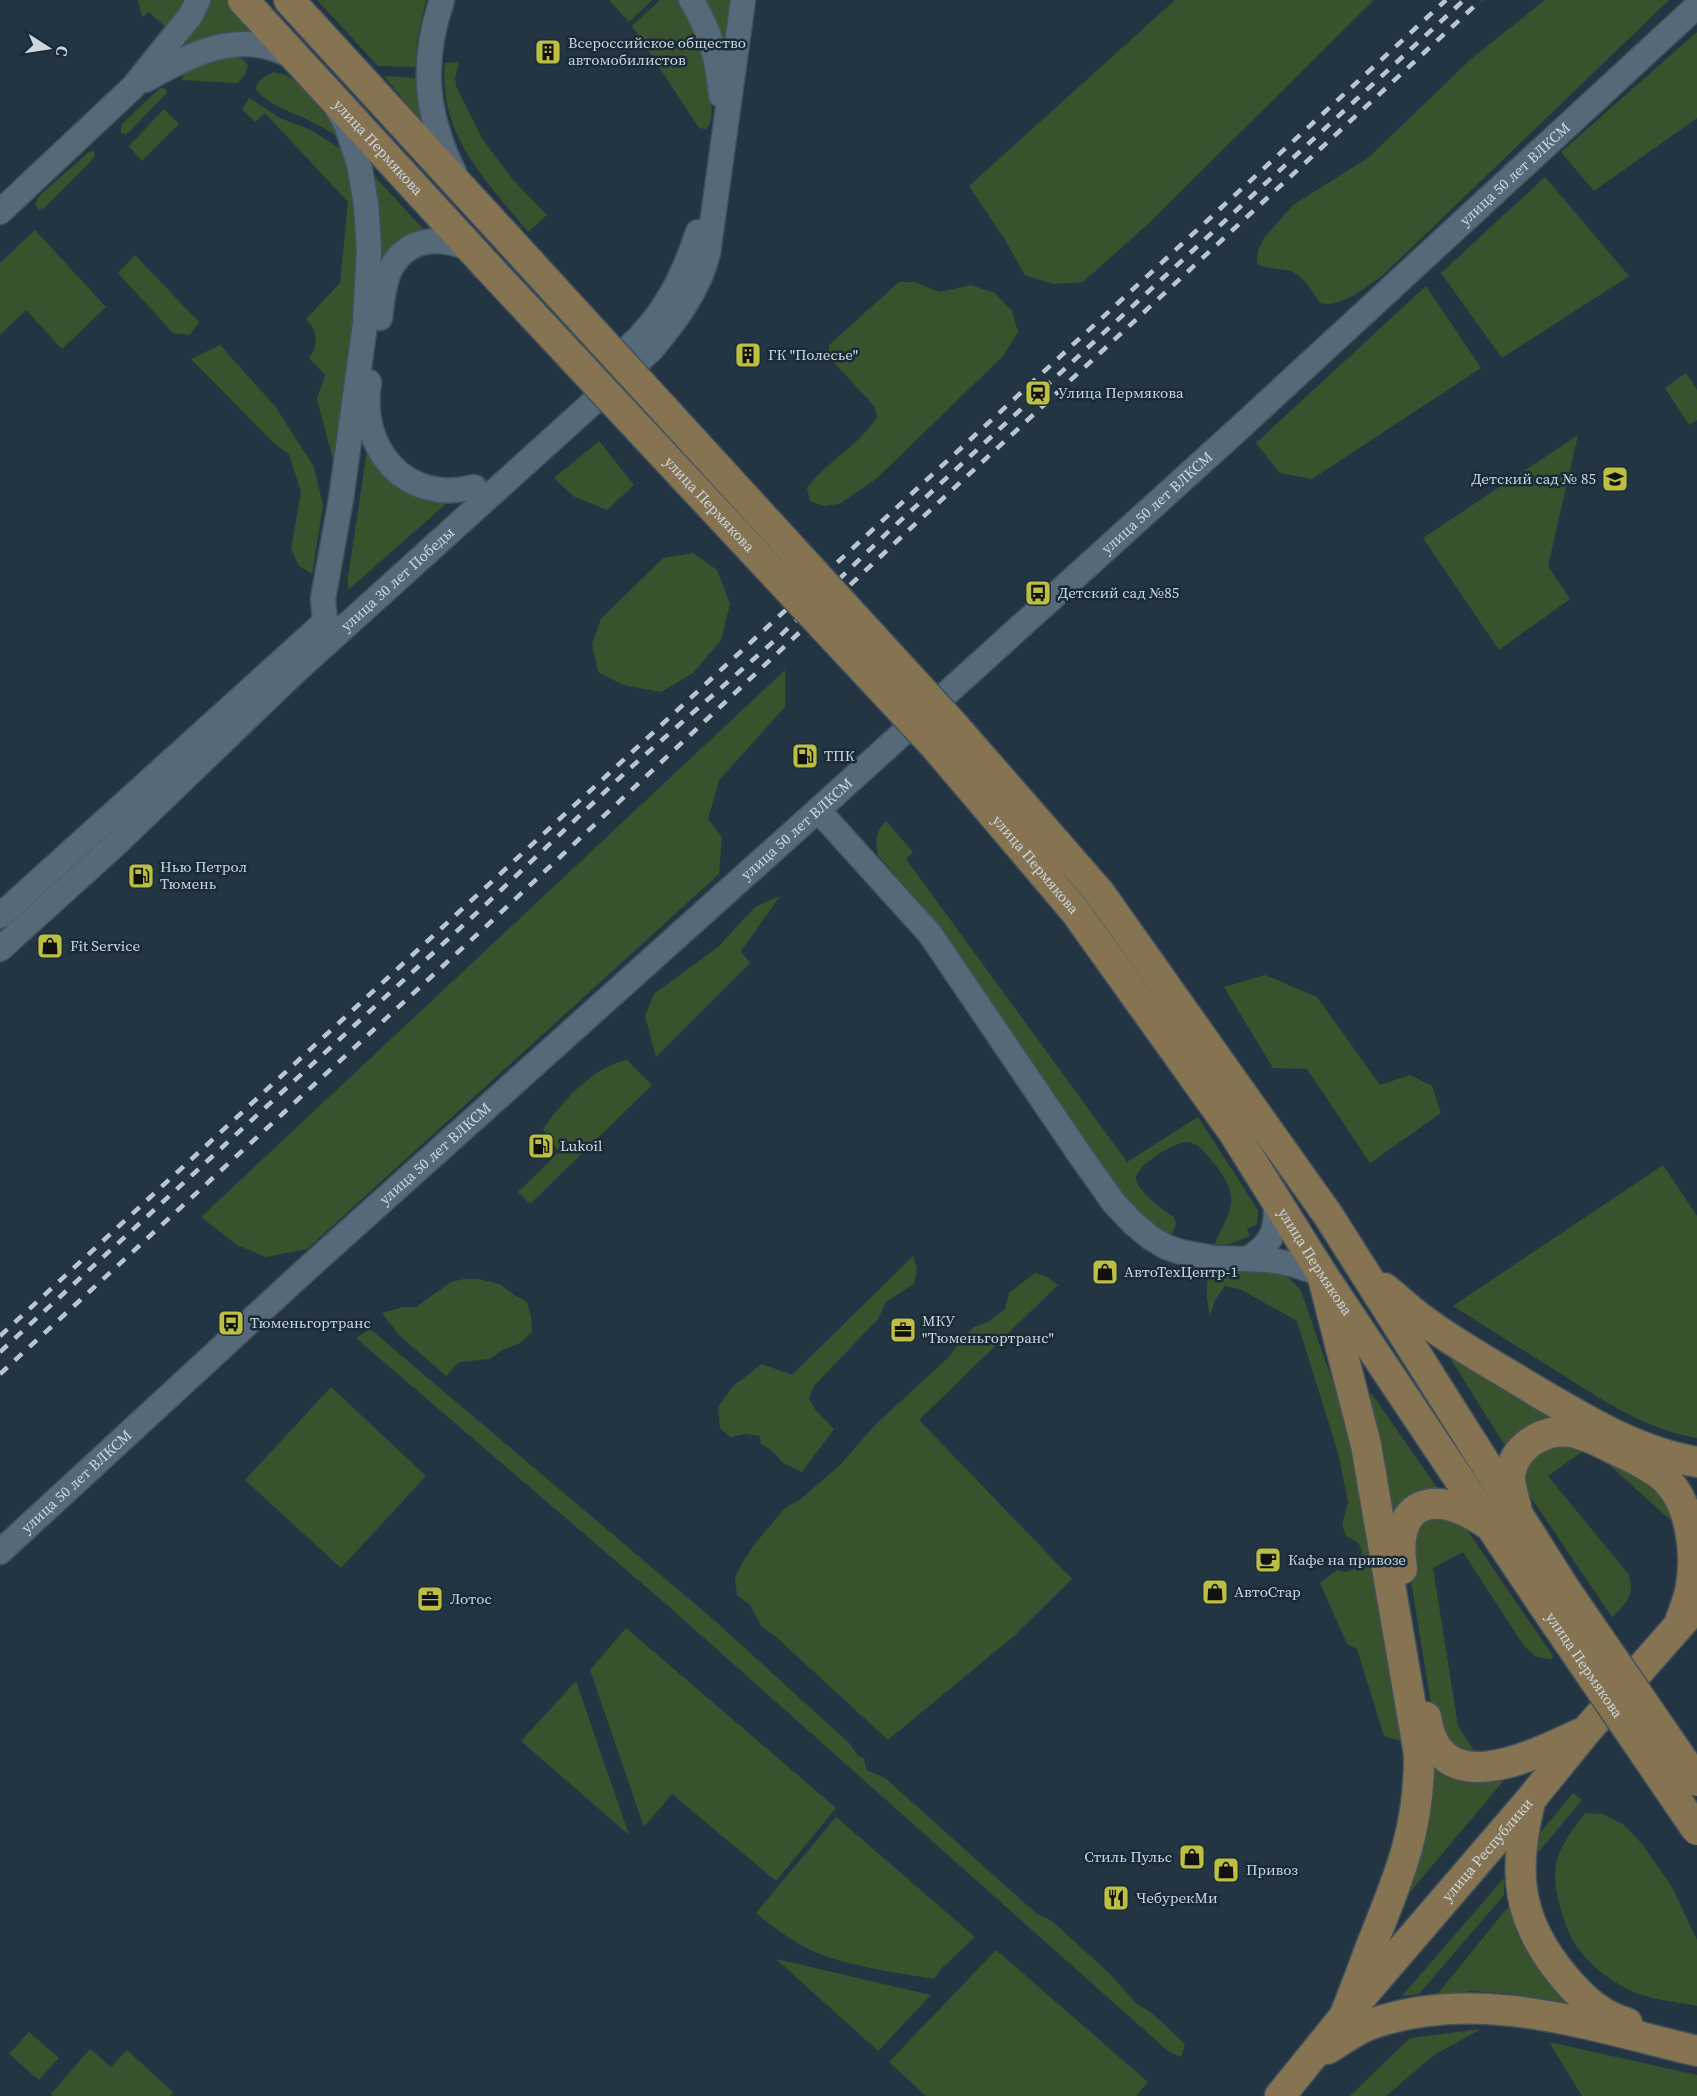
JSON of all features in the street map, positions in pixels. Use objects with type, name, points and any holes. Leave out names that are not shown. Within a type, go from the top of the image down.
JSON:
[{"type":"main road","name":"улица Пермякова","points":[[243,0],[942,755],[1075,911],[1246,1125],[1328,1215],[1517,1512],[1553,1596],[1697,1830]]},
{"type":"main road","name":"улица Пермякова","points":[[289,0],[956,728],[1099,892],[1246,1125],[1276,1200],[1322,1274],[1487,1523],[1553,1596],[1697,1781]]},
{"type":"main road","points":[[1362,1268],[1421,1319],[1582,1418],[1656,1452],[1697,1462]]},
{"type":"main road","points":[[1322,1274],[1366,1445],[1419,1754],[1417,1805],[1405,1858],[1383,1921],[1344,2017]]},
{"type":"main road","points":[[1517,1512],[1510,1470],[1525,1446],[1536,1438],[1549,1433],[1575,1432],[1642,1462],[1664,1478],[1678,1496],[1686,1516],[1692,1536],[1694,1558],[1691,1615]]},
{"type":"main road","points":[[1487,1523],[1449,1504],[1428,1504],[1413,1510],[1404,1521],[1400,1536],[1400,1554],[1428,1730],[1436,1749],[1447,1760],[1462,1766],[1478,1768],[1521,1760],[1587,1730]]},
{"type":"main road","name":"улица Республики","points":[[1280,2096],[1587,1730],[1691,1615]]},
{"type":"main road","points":[[1531,1799],[1522,1833],[1521,1884],[1529,1923],[1551,1961],[1578,1993],[1614,2020],[1697,2040]]},
{"type":"main road","points":[[1310,2060],[1368,2024],[1415,2011],[1479,2007],[1534,2013],[1697,2051]]},
{"type":"street","points":[[0,212],[133,87],[191,15],[198,0]]},
{"type":"street","points":[[442,0],[434,26],[428,61],[431,109],[442,145],[466,192]]},
{"type":"street","points":[[691,0],[707,29],[716,54],[721,91],[723,142]]},
{"type":"street","name":"улица 30 лет Победы","points":[[0,916],[652,349],[675,321],[704,270],[743,0]]},
{"type":"street","name":"улица 50 лет ВЛКСМ","points":[[0,1552],[326,1252],[1233,434],[1697,6]]},
{"type":"street","points":[[133,87],[170,65],[197,53],[229,44],[242,43],[268,47],[300,62]]},
{"type":"street","points":[[330,94],[346,124],[358,164],[366,204],[369,249],[365,324],[341,499],[323,599],[331,627]]},
{"type":"street","name":"улица 30 лет Победы","points":[[0,949],[116,844],[331,627],[474,487],[640,337],[681,279],[719,167]]},
{"type":"street","points":[[331,627],[389,272],[411,247],[427,241],[438,240],[460,244],[481,258]]},
{"type":"street","points":[[368,392],[370,423],[374,436],[383,457],[400,476],[424,487],[445,491],[474,487]]},
{"type":"street","points":[[818,810],[930,934],[1080,1155],[1114,1203],[1133,1223],[1151,1238],[1166,1247],[1181,1252],[1213,1258],[1249,1258],[1292,1263],[1322,1274]]},
{"type":"street","points":[[1249,1258],[1262,1250],[1270,1239],[1275,1227],[1276,1200]]},
{"type":"green space","points":[[138,0],[191,0],[168,29],[149,12],[142,17]]},
{"type":"green space","points":[[208,0],[227,0],[257,34],[178,51],[177,47]]},
{"type":"green space","points":[[317,0],[426,0],[417,41],[416,67],[378,66]]},
{"type":"green space","points":[[609,0],[652,0],[629,22]]},
{"type":"green space","points":[[660,0],[678,0],[702,46],[712,103],[710,123],[706,129],[699,128],[632,26]]},
{"type":"green space","points":[[705,0],[734,0],[727,51],[718,25]]},
{"type":"green space","points":[[1175,0],[1374,0],[1148,224],[1083,282],[1053,284],[1025,275],[969,186]]},
{"type":"green space","points":[[1545,0],[1669,0],[1382,276],[1360,291],[1336,303],[1320,303],[1306,283],[1297,275],[1286,270],[1257,264],[1258,250],[1265,237],[1293,205],[1368,158],[1471,59]]},
{"type":"green space","points":[[1697,32],[1697,118],[1594,191],[1561,152]]},
{"type":"green space","points":[[217,59],[243,59],[248,66],[244,76],[237,83],[182,80],[184,72],[197,65]]},
{"type":"green space","points":[[459,62],[455,78],[456,86],[483,140],[514,181],[547,215],[528,232],[481,175],[457,134],[449,112],[445,89],[445,63]]},
{"type":"green space","points":[[274,72],[295,81],[313,98],[340,138],[317,124],[272,103],[256,90],[260,81]]},
{"type":"green space","points":[[384,76],[417,78],[429,132]]},
{"type":"green space","points":[[160,88],[166,89],[167,93],[129,132],[121,133],[121,125]]},
{"type":"green space","points":[[249,98],[280,118],[311,130],[342,150],[351,168],[363,275],[334,463],[317,399],[325,375],[309,358],[316,338],[313,328],[306,319],[340,283],[348,202],[265,113],[255,122],[242,109]]},
{"type":"green space","points":[[164,109],[179,124],[142,161],[129,146]]},
{"type":"green space","points":[[94,151],[95,155],[92,160],[45,207],[39,210],[35,204],[40,195],[89,152]]},
{"type":"green space","points":[[366,167],[424,230],[408,235],[395,244],[378,271]]},
{"type":"green space","points":[[1545,177],[1629,276],[1502,358],[1441,273]]},
{"type":"green space","points":[[35,230],[106,307],[62,349],[26,310],[0,335],[0,263]]},
{"type":"green space","points":[[135,255],[199,322],[190,335],[173,333],[118,273]]},
{"type":"green space","points":[[899,282],[915,282],[939,292],[971,285],[995,293],[1012,311],[1018,332],[1003,356],[876,479],[839,504],[824,506],[810,501],[807,488],[861,437],[877,417],[875,407],[829,357],[829,345]]},
{"type":"green space","points":[[1426,286],[1481,368],[1312,479],[1280,473],[1256,443]]},
{"type":"green space","points":[[220,345],[275,406],[314,467],[323,505],[312,574],[299,566],[291,549],[301,492],[289,454],[275,444],[191,359]]},
{"type":"green space","points":[[1686,373],[1697,390],[1697,420],[1689,425],[1665,388]]},
{"type":"green space","points":[[1578,435],[1548,566],[1570,599],[1499,650],[1423,538]]},
{"type":"green space","points":[[599,441],[634,485],[607,510],[573,496],[554,478]]},
{"type":"green space","points":[[367,451],[382,473],[400,488],[422,498],[448,502],[348,590],[348,578]]},
{"type":"green space","points":[[693,553],[717,570],[730,604],[721,640],[693,673],[661,692],[623,685],[598,672],[592,644],[601,619],[663,558]]},
{"type":"green space","points":[[785,670],[785,707],[719,780],[708,819],[722,837],[719,874],[307,1249],[266,1257],[237,1245],[201,1217]]},
{"type":"green space","points":[[886,821],[913,852],[906,859],[1127,1162],[1198,1117],[1258,1210],[1257,1224],[1247,1229],[1250,1236],[1230,1244],[1214,1245],[1229,1212],[1231,1194],[1222,1174],[1205,1153],[1193,1143],[1183,1142],[1166,1149],[1142,1167],[1137,1174],[1136,1179],[1141,1190],[1174,1217],[1176,1224],[1171,1236],[1142,1215],[1124,1196],[939,926],[878,855],[877,837]]},
{"type":"green space","points":[[780,896],[741,951],[750,963],[656,1057],[645,1016],[654,994],[718,947],[755,907]]},
{"type":"green space","points":[[1265,975],[1317,997],[1380,1085],[1410,1075],[1432,1086],[1441,1113],[1370,1163],[1307,1069],[1273,1068],[1224,987]]},
{"type":"green space","points":[[627,1060],[652,1085],[530,1204],[518,1192],[559,1152],[543,1129],[579,1087],[602,1070]]},
{"type":"green space","points":[[1663,1165],[1697,1216],[1697,1438],[1660,1428],[1624,1412],[1453,1306]]},
{"type":"green space","points":[[913,1256],[917,1268],[914,1284],[886,1302],[878,1319],[814,1386],[809,1398],[816,1411],[834,1429],[802,1472],[783,1463],[771,1450],[761,1444],[760,1436],[745,1434],[730,1437],[720,1428],[718,1407],[732,1387],[762,1364],[792,1375]]},
{"type":"green space","points":[[1232,1265],[1286,1274],[1301,1291],[1339,1400],[1352,1452],[1401,1729],[1400,1741],[1384,1736],[1357,1649],[1347,1644],[1320,1583],[1337,1570],[1346,1572],[1357,1568],[1362,1552],[1356,1542],[1346,1536],[1342,1525],[1348,1502],[1338,1453],[1297,1321],[1240,1289],[1225,1286],[1215,1300],[1210,1316],[1207,1291],[1210,1273],[1213,1267]]},
{"type":"green space","points":[[1035,1273],[1047,1277],[1058,1285],[919,1420],[1072,1579],[1015,1635],[888,1740],[775,1636],[761,1626],[750,1605],[737,1595],[735,1578],[753,1546],[785,1508],[801,1499],[841,1464],[876,1424],[950,1356],[961,1339],[974,1327],[988,1322],[1005,1309],[1009,1293]]},
{"type":"green space","points":[[478,1279],[500,1284],[527,1302],[532,1332],[520,1343],[502,1350],[490,1359],[459,1362],[446,1376],[399,1335],[382,1313],[403,1307],[416,1307],[451,1282]]},
{"type":"green space","points":[[370,1329],[714,1620],[850,1744],[858,1756],[864,1758],[866,1770],[885,1778],[1037,1914],[1052,1921],[1108,1972],[1137,2004],[1152,2013],[1185,2044],[1181,2057],[1168,2051],[666,1604],[356,1338]]},
{"type":"green space","points":[[1438,1339],[1566,1419],[1509,1452]]},
{"type":"green space","points":[[331,1387],[426,1476],[341,1568],[245,1480]]},
{"type":"green space","points":[[1372,1394],[1440,1492],[1393,1516],[1368,1395]]},
{"type":"green space","points":[[1578,1443],[1654,1487],[1667,1503],[1676,1525],[1607,1463],[1586,1449],[1548,1476],[1629,1575],[1631,1588],[1628,1599],[1612,1617],[1519,1480],[1536,1448]]},
{"type":"green space","points":[[1434,1513],[1465,1527],[1553,1656],[1552,1659],[1536,1657],[1524,1646],[1463,1552],[1433,1568],[1458,1726],[1476,1754],[1461,1752],[1434,1723],[1406,1550],[1415,1519]]},
{"type":"green space","points":[[626,1628],[836,1808],[776,1881],[672,1794],[644,1827],[590,1670]]},
{"type":"green space","points":[[576,1681],[629,1835],[521,1741]]},
{"type":"green space","points":[[1432,1765],[1452,1778],[1469,1782],[1510,1773],[1400,1904]]},
{"type":"green space","points":[[1573,1793],[1582,1800],[1536,1855],[1536,1838]]},
{"type":"green space","points":[[1585,1813],[1603,1814],[1624,1825],[1643,1845],[1672,1887],[1697,1940],[1697,2006],[1649,1997],[1627,1989],[1598,1969],[1574,1943],[1560,1907],[1555,1870],[1562,1847]]},
{"type":"green space","points":[[836,1817],[975,1937],[941,1969],[934,1979],[843,1962],[815,1952],[791,1939],[756,1913]]},
{"type":"green space","points":[[1504,1878],[1504,1895],[1419,1994],[1402,1996]]},
{"type":"green space","points":[[1512,1902],[1520,1941],[1540,1967],[1585,2013],[1513,1994],[1471,1991],[1436,1996]]},
{"type":"green space","points":[[996,1950],[1148,2082],[1136,2096],[926,2096],[889,2062]]},
{"type":"green space","points":[[776,1959],[931,1995],[878,2051]]},
{"type":"green space","points":[[1481,2029],[1434,2055],[1386,2096],[1350,2096],[1410,2038]]},
{"type":"green space","points":[[29,2032],[59,2058],[39,2080],[9,2054]]},
{"type":"green space","points":[[1549,2042],[1697,2075],[1697,2096],[1582,2096]]},
{"type":"green space","points":[[90,2049],[111,2067],[127,2050],[173,2092],[170,2096],[53,2096],[51,2094]]},
{"type":"railway","points":[[0,1336],[1446,0]]},
{"type":"railway","points":[[0,1352],[483,907],[628,770],[782,634],[887,533],[1464,0]]},
{"type":"railway","points":[[0,1374],[495,918],[897,541],[1481,0]]},
{"type":"place","name":"Всероссийское общество автомобилистов","points":[[548,52]]},
{"type":"place","name":"ГК \"Полесье\"","points":[[748,355]]},
{"type":"place","name":"Улица Пермякова","points":[[1038,393]]},
{"type":"place","name":"Детский сад № 85","points":[[1615,479]]},
{"type":"place","name":"Детский сад №85","points":[[1038,593]]},
{"type":"place","name":"ТПК","points":[[805,756]]},
{"type":"place","name":"Нью Петрол Тюмень","points":[[141,876]]},
{"type":"place","name":"Fit Service","points":[[50,946]]},
{"type":"place","name":"Lukoil","points":[[541,1146]]},
{"type":"place","name":"АвтоТехЦентр-1","points":[[1105,1272]]},
{"type":"place","name":"Тюменьгортранс","points":[[231,1323]]},
{"type":"place","name":"МКУ \"Тюменьгортранс\"","points":[[903,1330]]},
{"type":"place","name":"Кафе на привозе","points":[[1268,1560]]},
{"type":"place","name":"АвтоСтар","points":[[1215,1592]]},
{"type":"place","name":"Лотос","points":[[430,1599]]},
{"type":"place","name":"Стиль Пульс","points":[[1192,1857]]},
{"type":"place","name":"Привоз","points":[[1226,1870]]},
{"type":"place","name":"ЧебурекМи","points":[[1116,1898]]}]
